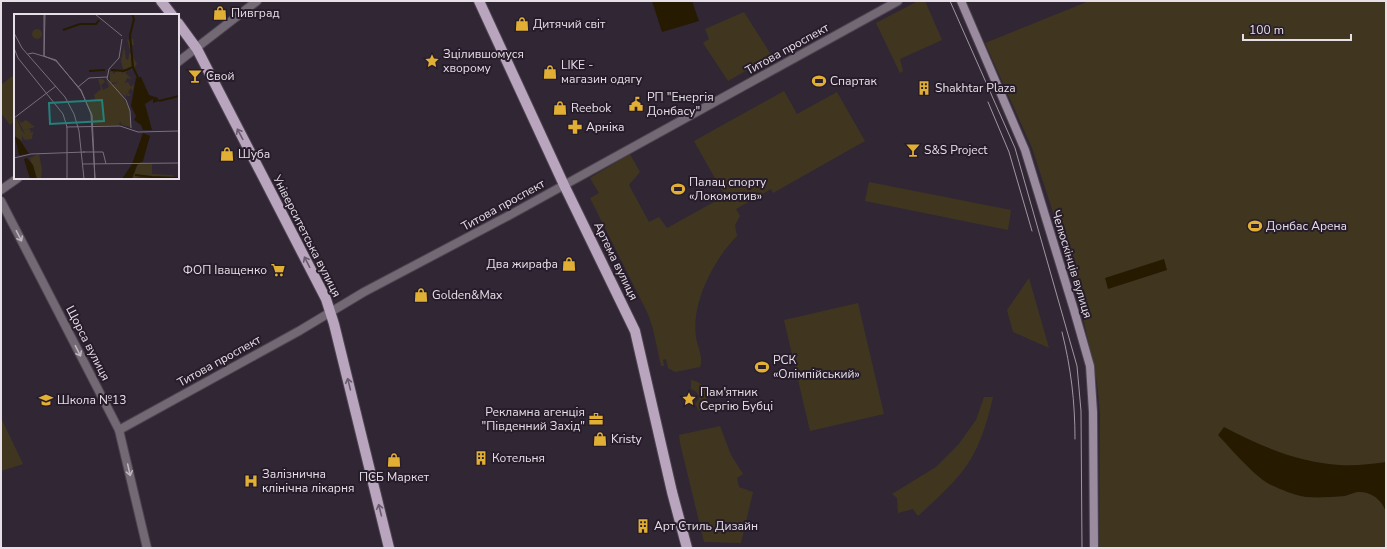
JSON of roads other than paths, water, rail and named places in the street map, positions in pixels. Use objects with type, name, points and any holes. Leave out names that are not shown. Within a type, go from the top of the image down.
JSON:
[{"type":"main road","points":[[161,1],[171,14]]},
{"type":"main road","name":"Артема вулиця","points":[[479,1],[564,185],[635,331],[672,492],[687,548]]},
{"type":"main road","name":"Челюскінців вулиця","points":[[961,1],[1024,150],[1072,302],[1090,366],[1093,412],[1094,548]]},
{"type":"main road","name":"Університетська вулиця","points":[[179,24],[197,49],[326,299],[389,548]]},
{"type":"street","points":[[179,61],[258,1]]},
{"type":"street","name":"Титова проспект","points":[[119,430],[299,331],[386,280],[467,239],[898,1]]},
{"type":"street","points":[[1,190],[17,179]]},
{"type":"street","name":"Щорса вулиця","points":[[1,201],[119,430],[147,548]]},
{"type":"tram line","points":[[950,1],[1015,148],[1077,366],[1081,411],[1082,548]]},
{"type":"tram line","points":[[988,102],[1009,152],[1032,231]]},
{"type":"tram line","points":[[1062,332],[1072,385],[1075,439]]},
{"type":"place","name":"Пивград","points":[[220,13]]},
{"type":"place","name":"Дитячий світ","points":[[522,24]]},
{"type":"place","name":"Зцілившомуся хворому","points":[[432,61]]},
{"type":"place","name":"LIKE - магазин одягу","points":[[550,72]]},
{"type":"place","name":"Свой","points":[[195,76]]},
{"type":"place","name":"Спартак","points":[[819,81]]},
{"type":"place","name":"Shakhtar Plaza","points":[[924,88]]},
{"type":"place","name":"РП \"Енергія Донбасу\"","points":[[636,104]]},
{"type":"place","name":"Reebok","points":[[560,108]]},
{"type":"place","name":"Арніка","points":[[575,127]]},
{"type":"place","name":"S&S Project","points":[[913,150]]},
{"type":"place","name":"Шуба","points":[[227,154]]},
{"type":"place","name":"Палац спорту «Локомотив»","points":[[678,189]]},
{"type":"place","name":"Донбас Арена","points":[[1255,226]]},
{"type":"place","name":"Два жирафа","points":[[569,264]]},
{"type":"place","name":"ФОП Іващенко","points":[[278,270]]},
{"type":"place","name":"Golden&Max","points":[[421,295]]},
{"type":"place","name":"РСК «Олімпійський»","points":[[762,367]]},
{"type":"place","name":"Пам'ятник Сергію Бубці","points":[[689,399]]},
{"type":"place","name":"Школа №13","points":[[46,400]]},
{"type":"place","name":"Рекламна агенція \"Південний Захід\"","points":[[596,419]]},
{"type":"place","name":"Kristy","points":[[600,439]]},
{"type":"place","name":"Котельня","points":[[481,458]]},
{"type":"place","name":"ПСБ Маркет","points":[[394,460]]},
{"type":"place","name":"Залізнична клінічна лікарня","points":[[251,481]]},
{"type":"place","name":"Арт Стиль Дизайн","points":[[643,526]]}]
